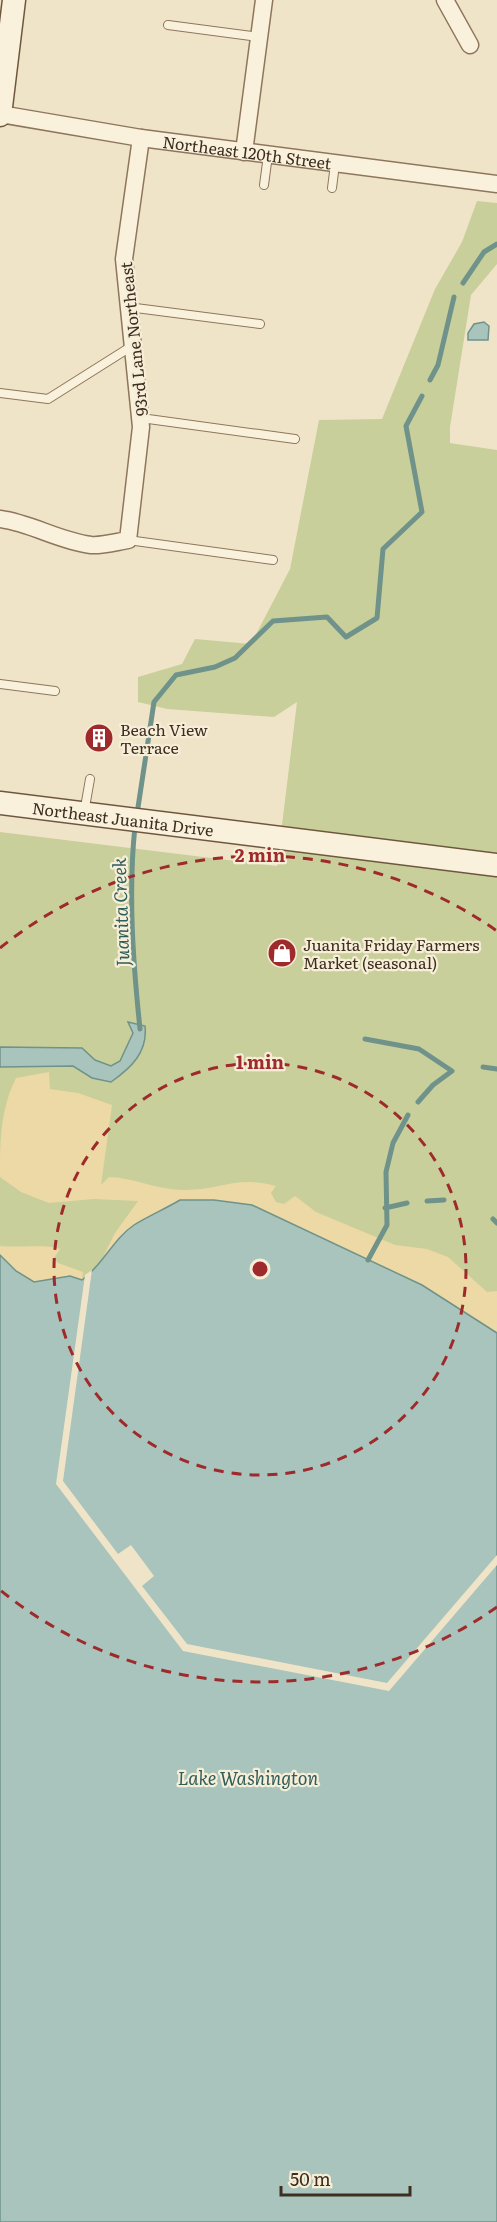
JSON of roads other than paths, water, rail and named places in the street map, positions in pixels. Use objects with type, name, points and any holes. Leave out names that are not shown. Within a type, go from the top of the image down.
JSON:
[{"type":"main road","points":[[0,114],[14,0]]},
{"type":"main road","name":"Northeast Juanita Drive","points":[[0,803],[497,865]]},
{"type":"street","points":[[244,152],[264,0]]},
{"type":"street","points":[[445,0],[470,45]]},
{"type":"street","name":"Northeast 120th Street","points":[[0,114],[141,138],[497,184]]},
{"type":"street","name":"93rd Lane Northeast","points":[[128,540],[141,418],[124,259],[141,138]]},
{"type":"street","points":[[0,519],[15,521],[60,538],[93,545],[128,540]]},
{"type":"lane","points":[[168,25],[259,37]]},
{"type":"lane","points":[[264,185],[268,155]]},
{"type":"lane","points":[[332,188],[335,164]]},
{"type":"lane","points":[[128,307],[261,324]]},
{"type":"lane","points":[[0,393],[48,399],[132,346]]},
{"type":"lane","points":[[141,418],[295,439]]},
{"type":"lane","points":[[128,540],[273,560]]},
{"type":"lane","points":[[0,684],[55,691]]},
{"type":"lane","points":[[84,814],[90,779]]},
{"type":"water","points":[[484,322],[489,326],[488,340],[468,340],[468,333],[474,324]]},
{"type":"water","points":[[128,1022],[145,1026],[144,1044],[131,1065],[111,1082],[92,1078],[73,1066],[0,1067],[0,1047],[82,1048],[95,1060],[111,1066],[120,1061],[133,1033]]},
{"type":"water","name":"Lake Washington","points":[[180,1200],[214,1200],[252,1205],[422,1285],[497,1333],[497,2222],[0,2222],[0,1255],[16,1271],[34,1282],[70,1276],[82,1280],[127,1231]]},
{"type":"waterway","name":"Juanita Creek","points":[[463,283],[484,252],[497,244]]},
{"type":"waterway","name":"Juanita Creek","points":[[430,380],[438,365],[454,297]]},
{"type":"waterway","name":"Juanita Creek","points":[[137,814],[154,702],[176,675],[215,667],[235,658],[273,621],[327,617],[346,637],[377,618],[383,549],[422,512],[406,426],[422,396]]},
{"type":"waterway","name":"Juanita Creek","points":[[135,826],[132,927],[140,1029]]},
{"type":"waterway","points":[[365,1039],[419,1049],[452,1071],[433,1085],[418,1102]]},
{"type":"waterway","points":[[483,1067],[497,1069]]},
{"type":"waterway","points":[[368,1260],[387,1225],[386,1172],[393,1143],[408,1115]]},
{"type":"waterway","points":[[427,1201],[444,1200]]},
{"type":"waterway","points":[[385,1208],[407,1203]]},
{"type":"waterway","points":[[493,1219],[497,1223]]},
{"type":"place","name":"Beach View Terrace","points":[[99,738]]},
{"type":"place","name":"Juanita Friday Farmers Market (seasonal)","points":[[282,953]]}]
